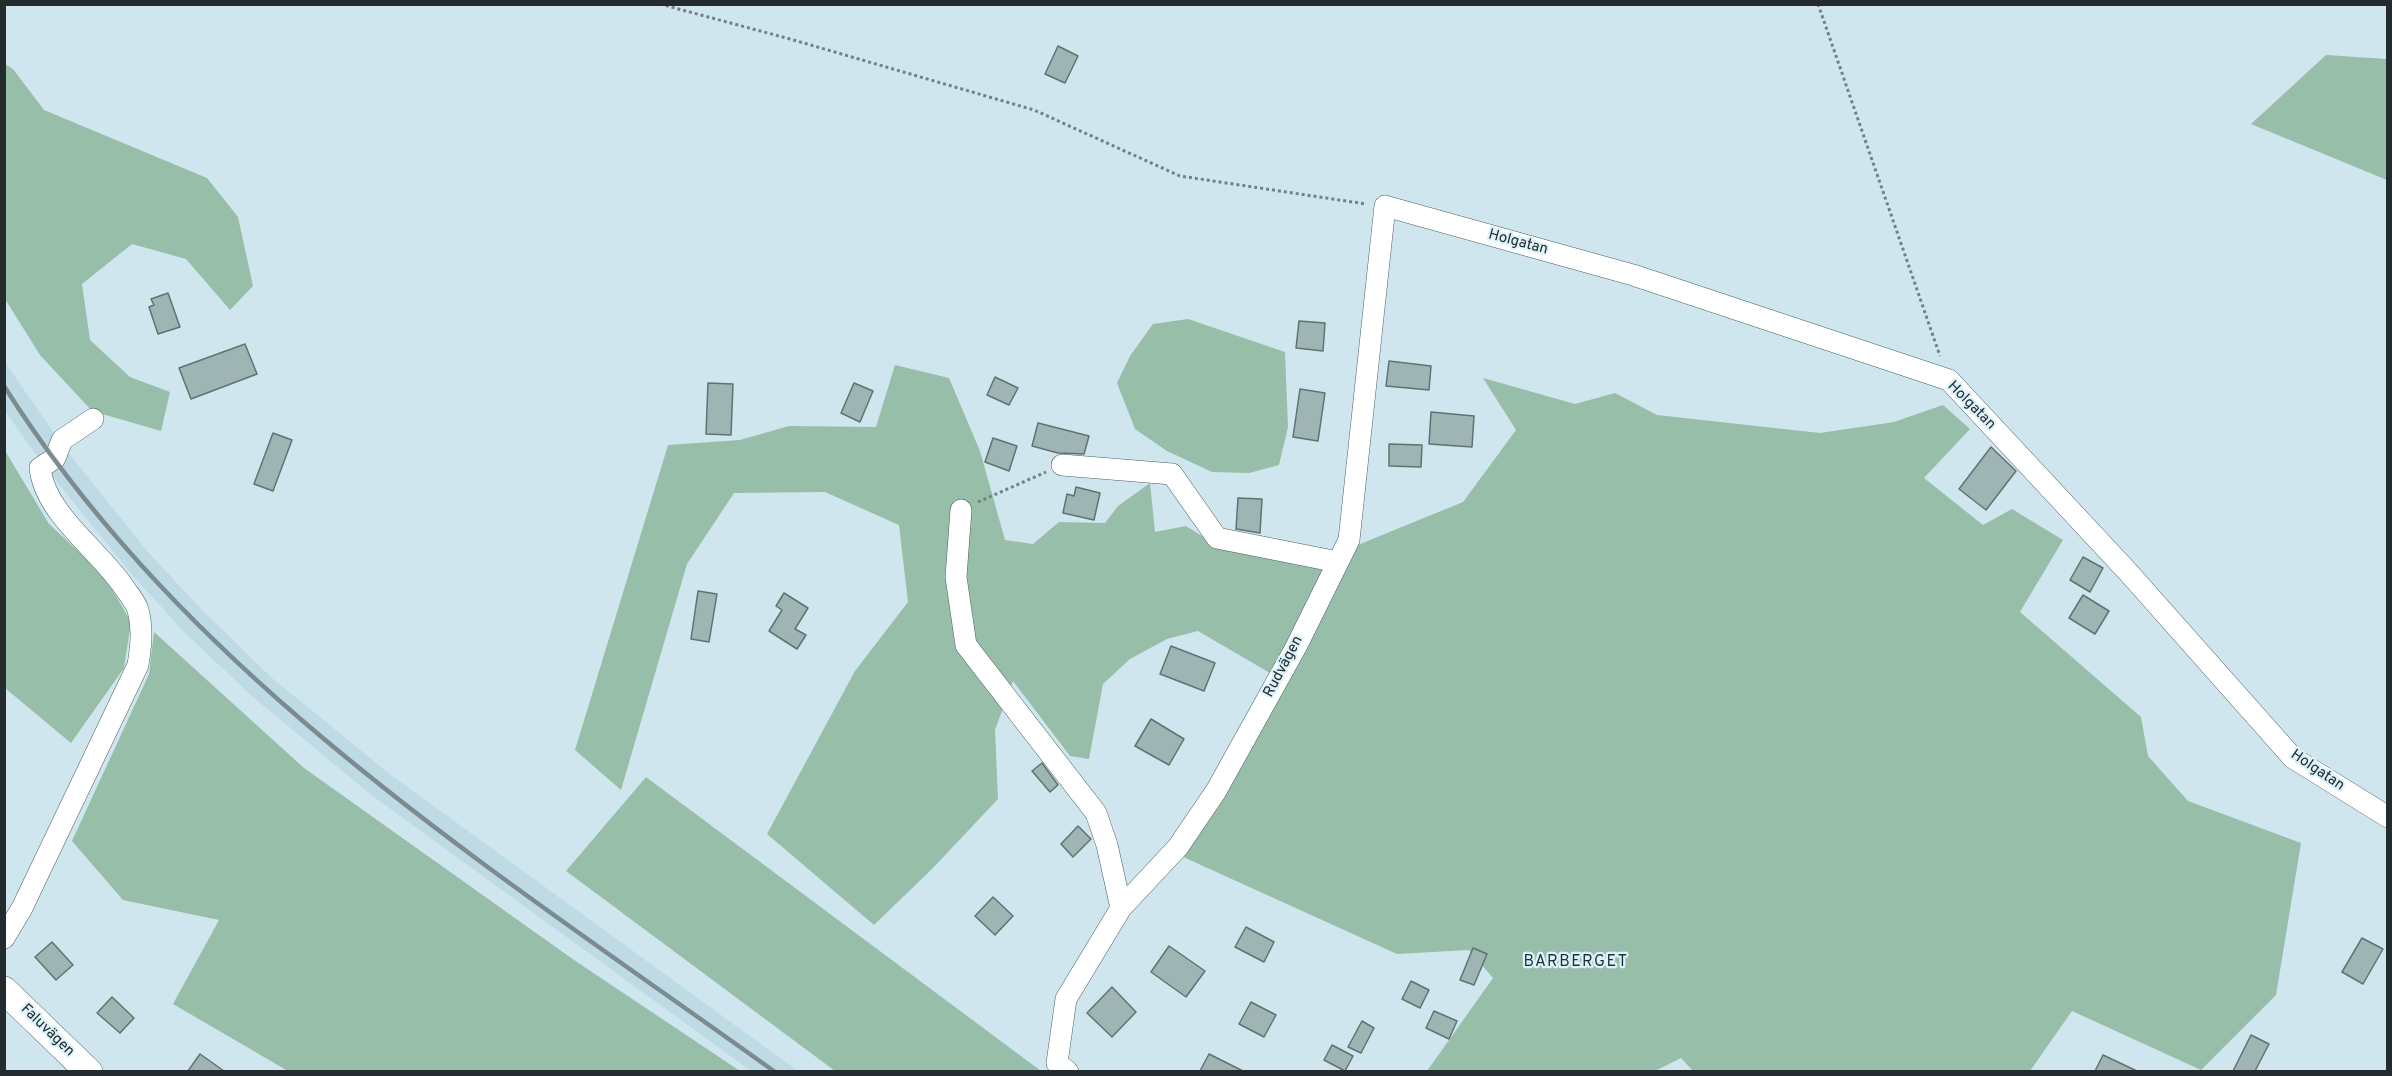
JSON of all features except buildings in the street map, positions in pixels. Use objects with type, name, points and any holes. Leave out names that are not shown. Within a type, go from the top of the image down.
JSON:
[{"type":"street","name":"Holgatan","points":[[1385,206],[1633,275],[1949,380],[2128,572],[2293,758],[2388,817]]},
{"type":"street","name":"Rudvägen","points":[[1068,1071],[1057,1063],[1065,999],[1121,908],[1178,847],[1216,791],[1296,647],[1349,540],[1385,206]]},
{"type":"street","points":[[4,938],[22,908],[138,665],[142,634],[137,607],[118,578],[49,500],[41,482],[40,468],[55,458],[62,440],[93,419]]},
{"type":"street","points":[[1062,465],[1172,474],[1217,538],[1338,562]]},
{"type":"street","points":[[961,510],[956,577],[966,645],[1096,813],[1110,854],[1121,908]]},
{"type":"street","name":"Faluvägen","points":[[4,990],[89,1071]]},
{"type":"path","points":[[660,4],[1034,110],[1180,176],[1385,206]]},
{"type":"path","points":[[1818,4],[1949,380]]},
{"type":"path","points":[[961,510],[1062,465]]},
{"type":"shaded area","points":[[4,361],[66,450],[148,552],[202,610],[272,678],[391,775],[798,1071],[751,1071],[374,797],[254,698],[182,630],[128,570],[44,466],[5,411]]},
{"type":"green space","points":[[2326,55],[2387,59],[2387,180],[2251,124]]},
{"type":"green space","points":[[5,64],[13,69],[44,110],[207,178],[238,217],[253,286],[230,310],[186,259],[132,244],[82,284],[90,340],[130,377],[170,392],[161,431],[92,411],[40,355],[5,299]]},
{"type":"green space","points":[[1188,319],[1285,352],[1288,427],[1279,465],[1249,473],[1212,472],[1167,451],[1135,429],[1117,383],[1130,356],[1153,324]]},
{"type":"green space","points":[[895,365],[949,378],[980,451],[1005,540],[1033,544],[1059,522],[1105,523],[1118,506],[1150,483],[1155,532],[1186,526],[1210,541],[1327,568],[1270,673],[1198,631],[1167,639],[1130,659],[1103,684],[1089,759],[1070,756],[1013,681],[995,730],[998,799],[933,868],[874,925],[767,834],[855,671],[908,602],[899,525],[825,492],[734,493],[687,564],[621,790],[575,750],[668,445],[740,440],[789,426],[876,427]]},
{"type":"green space","points":[[1483,378],[1575,404],[1615,393],[1657,415],[1820,433],[1894,422],[1943,405],[1970,429],[1924,478],[1983,525],[2012,509],[2063,540],[2020,612],[2141,717],[2148,756],[2188,801],[2301,843],[2276,995],[2201,1070],[2072,1011],[2030,1071],[1694,1072],[1681,1058],[1655,1071],[1427,1071],[1493,978],[1469,950],[1397,954],[1181,856],[1353,547],[1463,502],[1516,430]]},
{"type":"green space","points":[[4,449],[49,524],[104,575],[131,622],[124,668],[71,743],[5,688]]},
{"type":"green space","points":[[154,632],[304,768],[574,960],[740,1071],[288,1071],[173,1004],[219,920],[123,900],[72,841],[149,674]]},
{"type":"green space","points":[[646,777],[1041,1071],[835,1071],[566,871]]},
{"type":"railway","points":[[4,386],[79,492],[164,590],[257,680],[355,765],[458,845],[775,1072]]},
{"type":"district","name":"BARBERGET","points":[[1576,963]]}]
